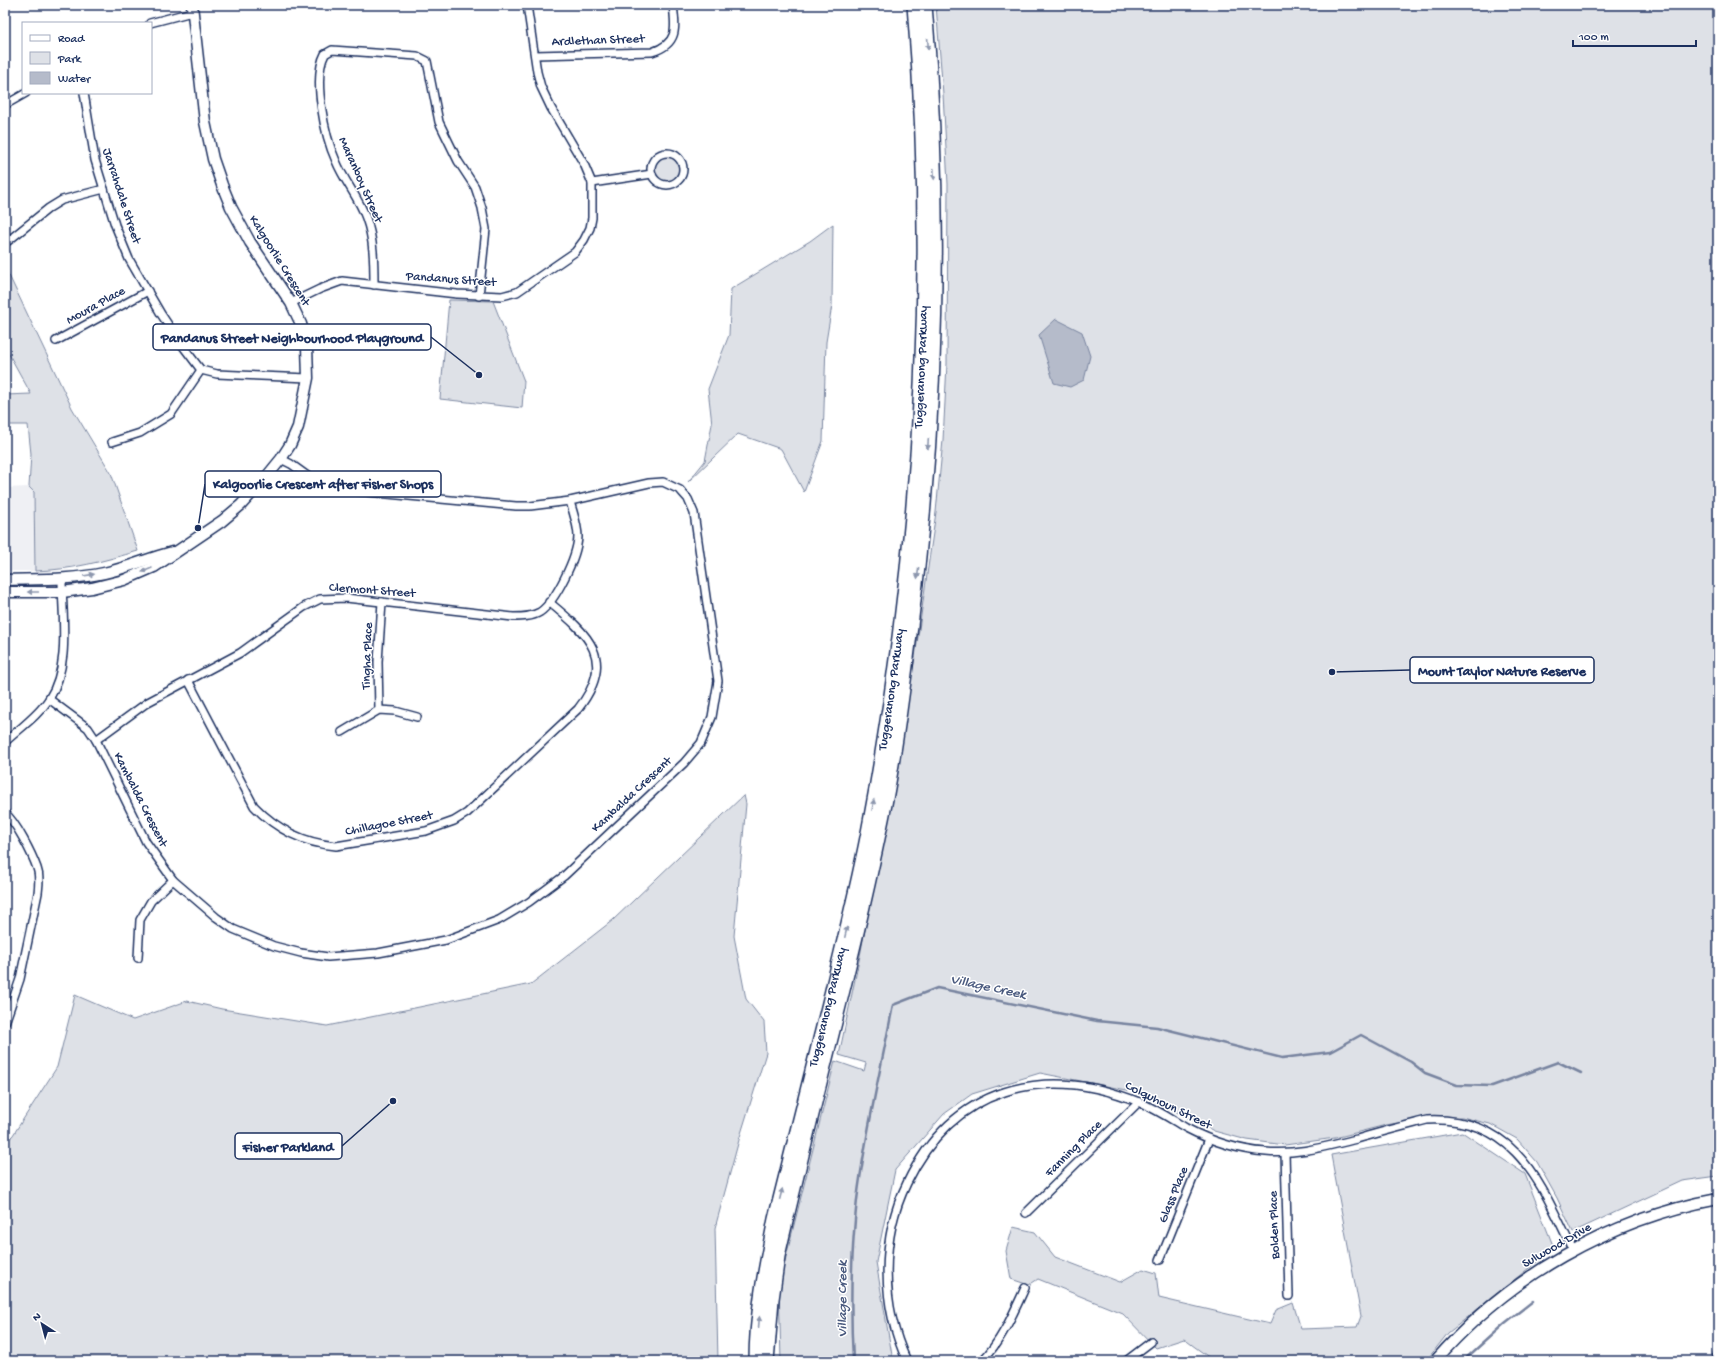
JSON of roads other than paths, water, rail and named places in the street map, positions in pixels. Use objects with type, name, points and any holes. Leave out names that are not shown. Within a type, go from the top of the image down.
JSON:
[{"type":"highway","name":"Tuggeranong Parkway","points":[[756,1361],[760,1301],[768,1255],[842,948],[870,824],[893,681],[905,590],[914,501],[923,339],[923,172],[914,5]]},
{"type":"highway","name":"Tuggeranong Parkway","points":[[767,1361],[772,1299],[778,1256],[856,937],[885,803],[905,673],[915,594],[924,507],[932,389],[935,303],[933,143],[925,5]]},
{"type":"street","name":"Pandanus Street","points":[[291,303],[320,289],[342,282],[478,296],[502,296],[517,292],[575,252],[584,240],[590,228],[592,218],[592,183],[584,164],[551,108],[537,72],[527,5]]},
{"type":"street","name":"Ardlethan Street","points":[[535,55],[652,52],[667,45],[672,40],[674,32],[673,5]]},
{"type":"street","points":[[152,22],[191,7]]},
{"type":"street","name":"Kalgoorlie Crescent","points":[[5,592],[62,592],[92,588],[124,580],[154,567],[222,521],[241,505],[281,459],[290,445],[298,427],[308,378],[307,346],[301,324],[291,303],[250,242],[231,207],[213,159],[205,122],[196,36],[191,7]]},
{"type":"street","name":"Maranboy Street","points":[[374,285],[371,234],[366,217],[335,161],[323,120],[320,98],[320,66],[325,54],[332,50],[417,56],[427,61],[439,122],[458,161],[475,186],[482,208],[486,229],[478,296]]},
{"type":"street","points":[[5,105],[24,94]]},
{"type":"street","name":"Jarrahdale Street","points":[[84,94],[95,160],[115,225],[129,259],[178,341],[202,370]]},
{"type":"street","points":[[663,153],[674,154],[683,165],[680,178],[671,184],[660,183],[652,174],[652,162],[658,155],[663,153]]},
{"type":"street","points":[[592,183],[652,174]]},
{"type":"street","points":[[8,241],[49,208],[62,200],[104,189]]},
{"type":"street","name":"Moura Place","points":[[56,341],[148,292]]},
{"type":"street","points":[[112,442],[140,433],[171,414],[202,370],[218,374],[308,378]]},
{"type":"street","name":"Kambalda Crescent","points":[[49,699],[88,728],[96,740],[146,842],[173,880],[216,917],[233,929],[274,946],[301,953],[328,957],[378,953],[446,940],[499,920],[529,902],[558,880],[684,763],[701,743],[712,717],[718,681],[694,513],[688,499],[680,490],[663,482],[649,483],[570,501],[530,506],[516,506],[334,489],[316,482],[291,464],[281,459]]},
{"type":"street","name":"Clermont Street","points":[[96,740],[148,702],[240,653],[304,607],[320,599],[346,598],[513,617],[532,616],[544,609],[556,593],[574,557],[578,535],[570,501]]},
{"type":"street","name":"Kalgoorlie Crescent","points":[[5,580],[62,578],[104,573],[127,567],[180,549]]},
{"type":"street","points":[[5,741],[28,722],[49,699],[56,686],[61,667],[64,635],[62,578]]},
{"type":"street","name":"Tingha Place","points":[[379,710],[378,662],[382,602]]},
{"type":"street","name":"Chillagoe Street","points":[[188,680],[254,806],[268,820],[278,827],[306,840],[336,846],[426,831],[454,820],[467,812],[578,709],[587,698],[594,683],[597,667],[592,645],[577,625],[549,602]]},
{"type":"street","points":[[342,732],[379,710],[395,711],[417,717]]},
{"type":"street","points":[[5,813],[14,822],[37,868],[40,879],[20,979],[5,1023]]},
{"type":"street","points":[[138,958],[140,920],[151,901],[173,880]]},
{"type":"street","name":"Colquhoun Street","points":[[907,1361],[896,1333],[890,1307],[887,1281],[889,1243],[894,1218],[902,1192],[914,1168],[933,1142],[955,1119],[977,1104],[995,1095],[1017,1087],[1053,1083],[1077,1085],[1114,1093],[1139,1102],[1209,1139],[1247,1150],[1285,1153],[1318,1149],[1427,1120],[1445,1119],[1463,1122],[1491,1133],[1507,1144],[1522,1158],[1541,1184],[1573,1250]]},
{"type":"street","name":"Fanning Place","points":[[1026,1213],[1139,1102]]},
{"type":"street","name":"Glass Place","points":[[1160,1260],[1209,1139]]},
{"type":"street","name":"Bolden Place","points":[[1285,1153],[1289,1296]]},
{"type":"street","name":"Sulwood Drive","points":[[1435,1361],[1473,1321],[1521,1282],[1573,1250],[1626,1225],[1663,1212],[1718,1199]]},
{"type":"street","points":[[982,1361],[991,1352],[1002,1336],[1025,1288]]},
{"type":"street","points":[[1126,1361],[1151,1342]]},
{"type":"street","points":[[1716,1361],[1718,1356]]},
{"type":"water","points":[[1056,319],[1082,332],[1090,356],[1084,380],[1070,387],[1054,383],[1039,335]]},
{"type":"waterway","name":"Village Creek","points":[[853,1361],[852,1280],[853,1240],[857,1200],[869,1126],[893,1005],[937,988],[1097,1021],[1157,1027],[1282,1058],[1330,1052],[1361,1035],[1411,1062],[1425,1073],[1457,1085],[1492,1086],[1558,1062],[1581,1073]]},
{"type":"waterway","points":[[1463,1361],[1505,1323],[1533,1301]]},
{"type":"place","name":"Pandanus Street Neighbourhood Playground","points":[[479,375]]},
{"type":"place","name":"Kalgoorlie Crescent after Fisher Shops","points":[[198,528]]},
{"type":"place","name":"Mount Taylor Nature Reserve","points":[[1332,672]]},
{"type":"place","name":"Fisher Parkland","points":[[393,1101]]}]
